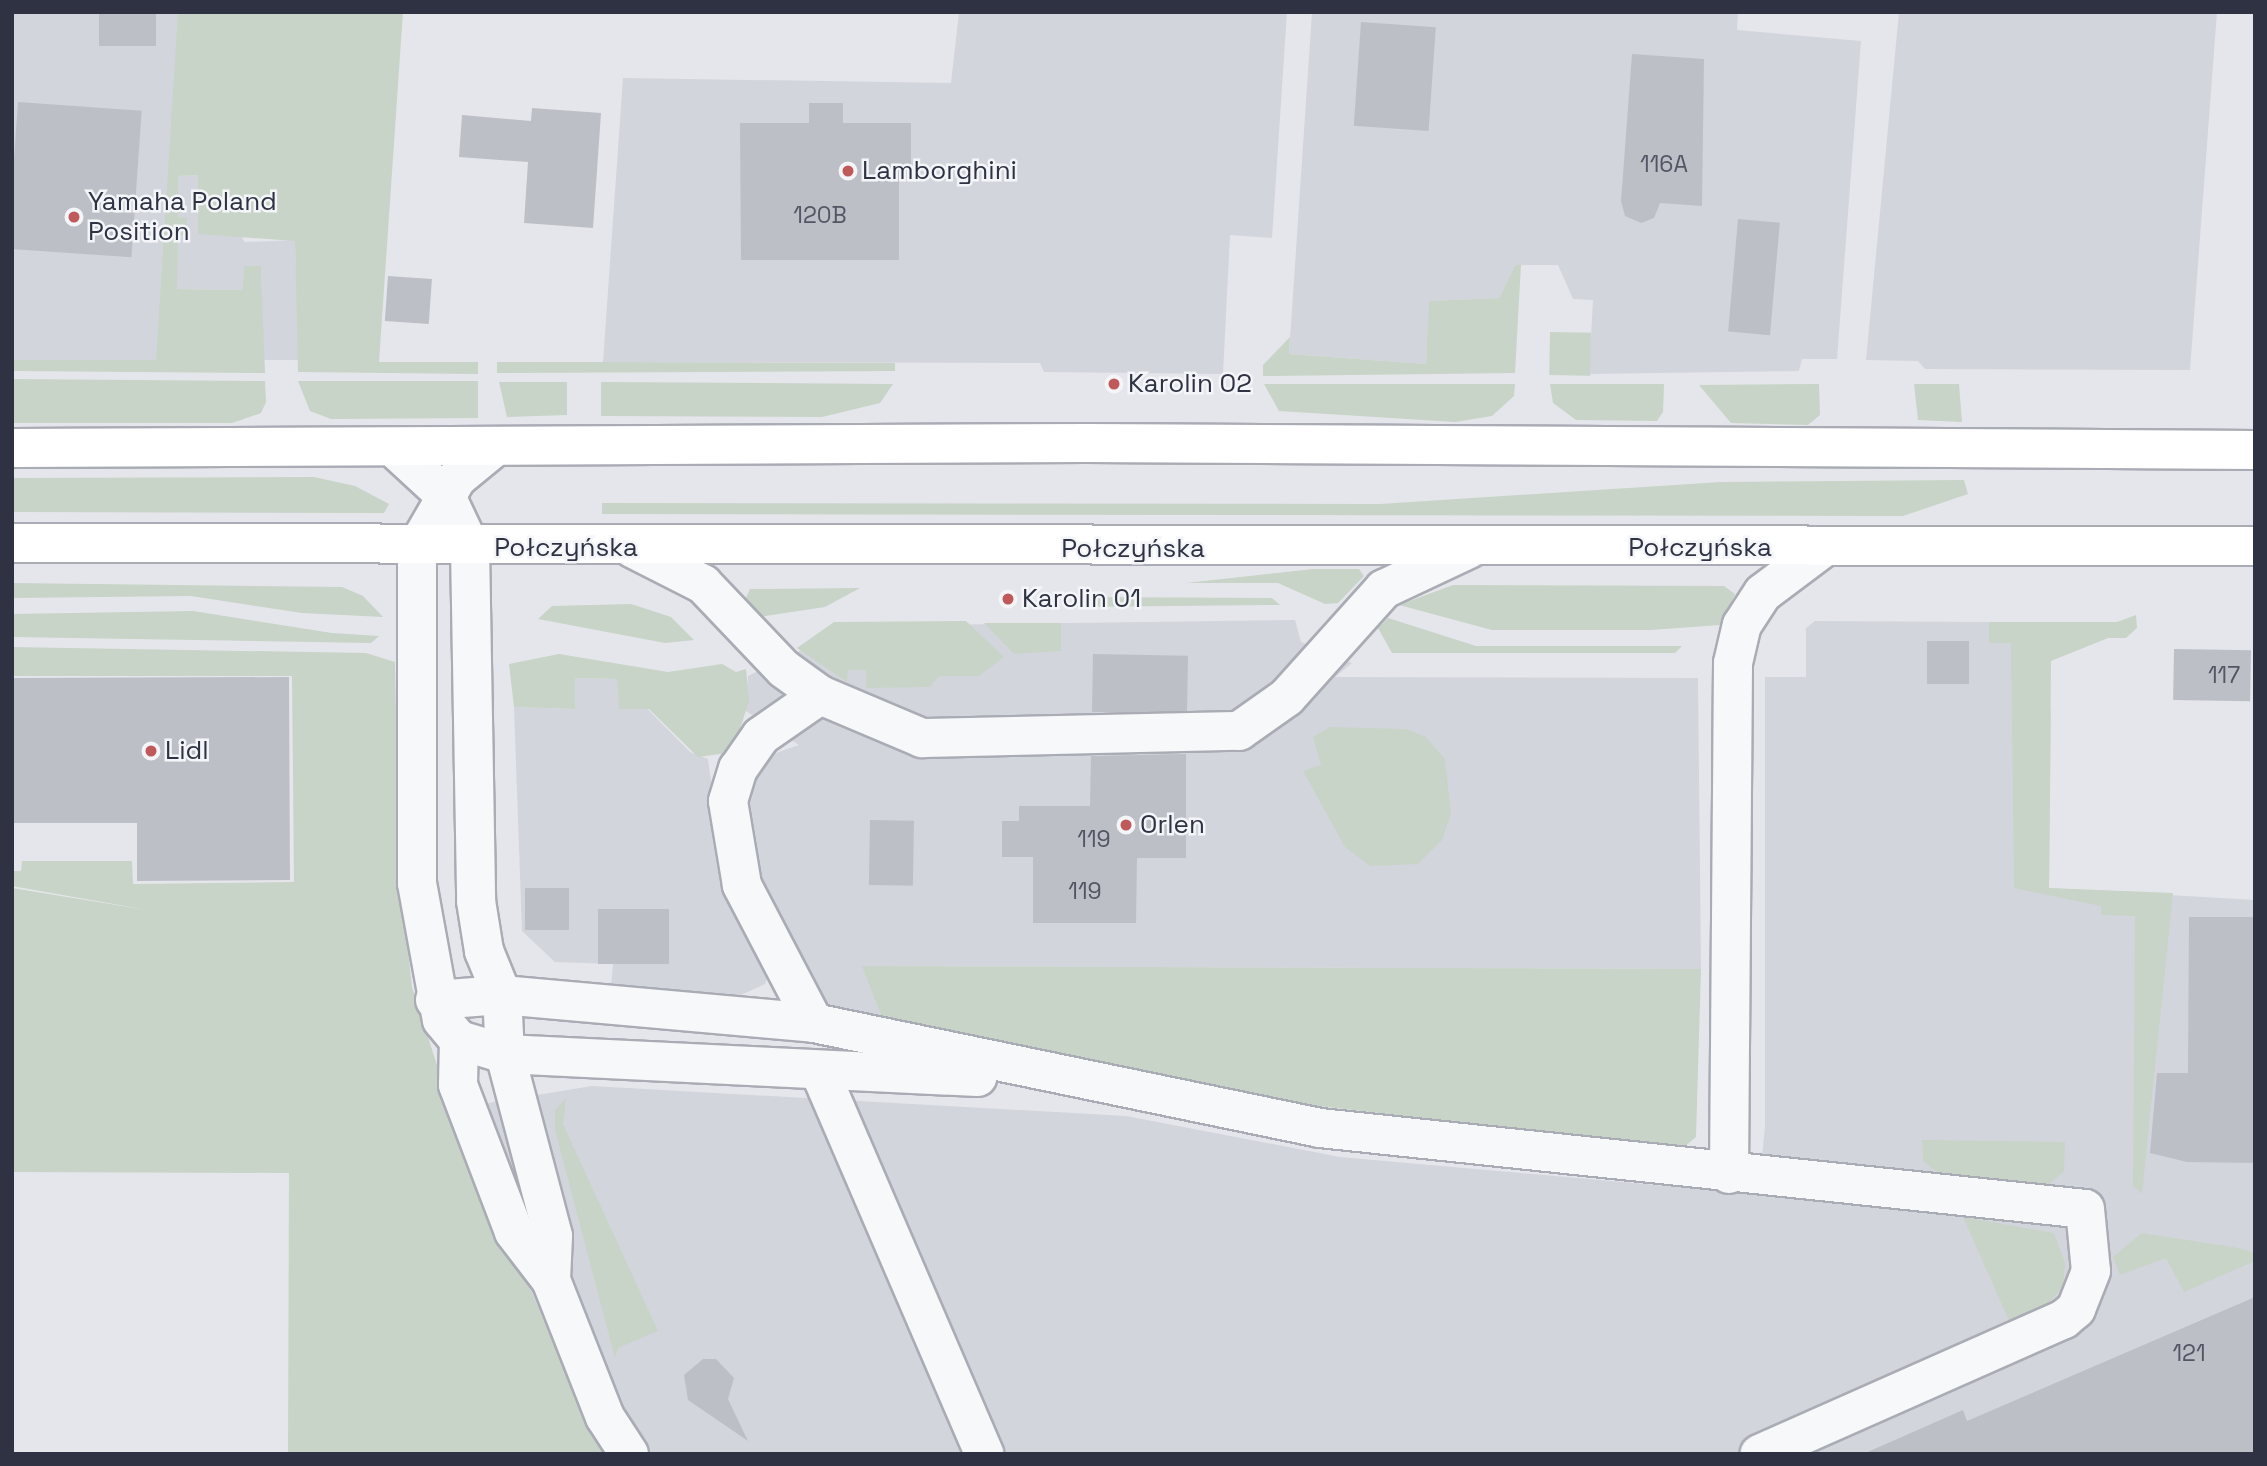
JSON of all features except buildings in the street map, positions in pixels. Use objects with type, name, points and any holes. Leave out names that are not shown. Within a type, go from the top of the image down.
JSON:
[{"type":"main road","points":[[12,448],[395,449],[496,446],[2255,450]]},
{"type":"main road","name":"Połczyńska","points":[[12,543],[632,548],[2255,546]]},
{"type":"street","points":[[496,446],[446,496],[417,547],[417,883],[435,1000],[459,1040],[458,1085],[514,1232],[551,1280],[605,1417],[629,1454]]},
{"type":"street","points":[[395,449],[446,496],[470,547],[476,901],[484,951],[502,995],[505,1054],[553,1236],[551,1280]]},
{"type":"street","points":[[632,548],[703,584],[784,669],[820,695],[922,737],[1239,731],[1287,697],[1384,589],[1469,549]]},
{"type":"street","points":[[1729,1174],[1733,663],[1742,625],[1762,593],[1823,548]]},
{"type":"street","points":[[814,1023],[742,885],[728,801],[738,768],[761,736],[820,695]]},
{"type":"street","points":[[435,1000],[502,995],[814,1023],[1082,1082],[1320,1128],[1729,1174],[2085,1209],[2091,1270],[2076,1309],[2064,1319],[1760,1454]]},
{"type":"street","points":[[459,1040],[505,1054],[1082,1082]]},
{"type":"street","points":[[819,1070],[984,1454]]},
{"type":"shaded area","points":[[12,12],[178,12],[178,360],[12,360]]},
{"type":"shaded area","points":[[959,12],[1287,12],[1272,238],[1230,235],[1223,374],[1044,372],[1040,363],[603,362],[623,78],[951,83]]},
{"type":"shaded area","points":[[1312,12],[1738,12],[1737,30],[1861,41],[1837,359],[1802,359],[1799,371],[1589,374],[1593,300],[1573,299],[1558,265],[1515,265],[1499,298],[1430,301],[1426,364],[1289,354]]},
{"type":"shaded area","points":[[1899,12],[2217,12],[2190,370],[1925,369],[1918,361],[1866,360]]},
{"type":"shaded area","points":[[198,175],[245,242],[295,240],[299,360],[263,360],[261,267],[243,290],[177,289],[178,235],[187,235],[187,219],[178,217],[178,176]]},
{"type":"shaded area","points":[[1295,620],[1301,642],[1352,663],[1335,677],[1698,678],[1701,969],[863,966],[882,1018],[819,1002],[752,861],[743,790],[770,755],[799,745],[746,711],[748,676],[851,626]]},
{"type":"shaded area","points":[[1815,621],[1989,622],[1989,643],[2011,642],[2051,711],[2049,888],[2255,900],[2255,1454],[575,1454],[451,1109],[592,1086],[1126,1116],[1340,1157],[1758,1194],[1765,1127],[1765,677],[1806,677],[1806,628]]},
{"type":"shaded area","points":[[575,678],[618,679],[690,752],[708,759],[713,796],[769,972],[765,984],[741,995],[611,987],[613,964],[555,962],[522,931],[514,707],[575,709]]},
{"type":"green space","points":[[178,12],[403,12],[379,362],[478,362],[478,374],[298,372],[295,241],[198,234],[198,175],[178,176],[178,217],[187,218],[187,235],[178,235],[177,289],[243,290],[244,266],[261,266],[265,373],[12,371],[12,360],[156,360]]},
{"type":"green space","points":[[1515,265],[1521,265],[1515,373],[1263,376],[1263,365],[1290,337],[1289,354],[1426,364],[1429,301],[1499,298]]},
{"type":"green space","points":[[1550,332],[1591,333],[1590,376],[1549,375]]},
{"type":"green space","points":[[497,362],[895,363],[895,371],[497,373]]},
{"type":"green space","points":[[12,379],[265,381],[266,402],[261,413],[232,423],[12,423]]},
{"type":"green space","points":[[298,381],[478,381],[478,418],[331,419],[310,411]]},
{"type":"green space","points":[[499,382],[567,382],[567,415],[507,417]]},
{"type":"green space","points":[[601,382],[893,384],[880,403],[822,417],[601,416]]},
{"type":"green space","points":[[1264,384],[1515,384],[1514,396],[1492,416],[1455,422],[1279,411]]},
{"type":"green space","points":[[1550,384],[1664,384],[1663,412],[1657,421],[1576,420],[1553,403]]},
{"type":"green space","points":[[1819,384],[1820,415],[1808,425],[1731,423],[1699,385]]},
{"type":"green space","points":[[1914,384],[1959,384],[1962,422],[1918,420]]},
{"type":"green space","points":[[314,477],[355,486],[389,504],[384,513],[12,512],[12,478]]},
{"type":"green space","points":[[1964,480],[1968,494],[1903,516],[602,514],[602,503],[1380,504],[1721,482]]},
{"type":"green space","points":[[1313,569],[1359,569],[1364,576],[1338,603],[1325,604],[1278,583],[1186,583]]},
{"type":"green space","points":[[12,583],[342,587],[363,596],[383,617],[302,613],[191,596],[12,598]]},
{"type":"green space","points":[[1453,585],[1724,586],[1735,594],[1720,625],[1651,630],[1492,630],[1399,605]]},
{"type":"green space","points":[[860,588],[825,607],[759,617],[744,602],[750,589]]},
{"type":"green space","points":[[1077,597],[1272,598],[1280,605],[1070,607]]},
{"type":"green space","points":[[631,604],[671,617],[694,640],[665,643],[538,619],[552,606]]},
{"type":"green space","points":[[193,611],[332,633],[379,636],[371,643],[12,637],[12,614]]},
{"type":"green space","points":[[2136,615],[2137,628],[2126,638],[2108,638],[2051,661],[2049,888],[2173,893],[2142,1194],[2133,1186],[2135,916],[2101,915],[2101,906],[2014,888],[2011,643],[1989,643],[1989,622],[2117,622]]},
{"type":"green space","points":[[1388,618],[1476,646],[1682,646],[1675,653],[1392,653],[1378,628]]},
{"type":"green space","points":[[966,621],[1004,657],[979,676],[939,676],[930,687],[866,688],[866,670],[848,670],[847,682],[797,648],[834,622]]},
{"type":"green space","points":[[984,623],[1061,623],[1061,651],[1014,654]]},
{"type":"green space","points":[[12,647],[366,653],[395,662],[399,868],[412,987],[451,1109],[602,1454],[288,1454],[289,1173],[12,1172],[12,888],[153,911],[12,886],[12,871],[21,871],[22,861],[132,861],[133,884],[294,882],[292,676],[12,676]]},
{"type":"green space","points":[[559,654],[668,672],[722,664],[736,672],[746,669],[749,701],[739,732],[727,753],[698,757],[649,709],[619,709],[617,679],[575,678],[575,709],[514,707],[509,664]]},
{"type":"green space","points":[[1330,727],[1406,729],[1426,737],[1445,759],[1451,814],[1442,840],[1418,864],[1370,866],[1345,847],[1303,771],[1321,765],[1313,737]]},
{"type":"green space","points":[[862,966],[1701,969],[1696,1137],[1683,1148],[1310,1105],[882,1018]]},
{"type":"green space","points":[[566,1098],[563,1124],[658,1331],[618,1348],[615,1358],[555,1130],[555,1110]]},
{"type":"green space","points":[[1922,1140],[2065,1142],[2064,1171],[2047,1186],[1938,1173],[1923,1161]]},
{"type":"green space","points":[[1963,1217],[2054,1233],[2065,1263],[2063,1287],[2046,1306],[2010,1323]]},
{"type":"green space","points":[[2142,1233],[2239,1248],[2255,1253],[2255,1261],[2184,1292],[2166,1258],[2120,1275],[2113,1257]]},
{"type":"place","name":"Lamborghini","points":[[848,171]]},
{"type":"place","name":"Yamaha Poland Position","points":[[74,217]]},
{"type":"place","name":"Karolin 02","points":[[1114,384]]},
{"type":"place","name":"Karolin 01","points":[[1008,599]]},
{"type":"place","name":"Lidl","points":[[151,751]]},
{"type":"place","name":"Orlen","points":[[1126,825]]}]
